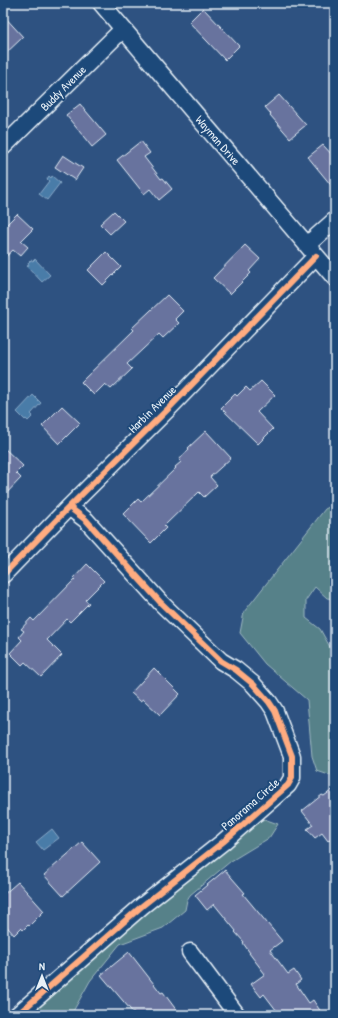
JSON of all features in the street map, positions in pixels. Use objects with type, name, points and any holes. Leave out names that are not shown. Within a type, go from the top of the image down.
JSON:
[{"type":"street","name":"Wayman Drive","points":[[101,3],[335,278]]},
{"type":"street","name":"Buddy Avenue","points":[[3,147],[123,29]]},
{"type":"street","name":"Harbin Avenue","points":[[3,575],[170,407],[311,250],[335,220]]},
{"type":"street","name":"Panorama Circle","points":[[17,1015],[142,906],[222,842],[288,785],[292,778],[292,756],[275,711],[269,702],[253,684],[236,670],[221,661],[162,604],[86,520],[69,507]]},
{"type":"street","points":[[190,952],[237,1015]]},
{"type":"green space","points":[[335,504],[335,599],[327,598],[315,587],[306,600],[306,618],[320,629],[335,656],[335,777],[317,771],[312,756],[307,700],[265,664],[240,633],[244,612],[325,509]]},
{"type":"green space","points":[[264,819],[278,824],[269,838],[231,861],[190,895],[187,900],[185,910],[163,928],[120,944],[90,981],[71,1015],[29,1015],[100,949],[214,857]]},
{"type":"water","points":[[49,176],[51,178],[52,176],[60,183],[47,200],[39,194],[49,181],[47,179]]},
{"type":"water","points":[[35,259],[50,275],[42,282],[27,266],[31,260],[33,261]]},
{"type":"water","points":[[33,395],[41,403],[31,414],[33,416],[28,421],[17,412]]},
{"type":"water","points":[[52,829],[59,838],[43,850],[36,842]]},
{"type":"building","points":[[203,8],[239,46],[225,60],[189,22]]},
{"type":"building","points":[[3,15],[23,37],[3,56]]},
{"type":"building","points":[[279,95],[306,125],[290,138],[265,107]]},
{"type":"building","points":[[80,104],[106,135],[92,147],[66,115]]},
{"type":"building","points":[[141,141],[150,153],[144,157],[161,179],[163,178],[172,189],[159,200],[150,189],[144,194],[117,160]]},
{"type":"building","points":[[323,145],[335,158],[335,190],[308,157]]},
{"type":"building","points":[[63,155],[83,168],[75,180],[55,167]]},
{"type":"building","points":[[114,211],[124,221],[110,234],[100,224]]},
{"type":"building","points":[[17,214],[33,229],[21,241],[28,247],[20,256],[13,250],[3,259],[3,228]]},
{"type":"building","points":[[245,245],[260,259],[249,271],[251,273],[230,294],[213,278]]},
{"type":"building","points":[[106,252],[121,267],[103,285],[88,270]]},
{"type":"building","points":[[167,295],[183,311],[175,319],[179,323],[163,338],[159,334],[127,364],[132,369],[111,389],[105,384],[94,395],[81,382],[134,330],[132,328]]},
{"type":"building","points":[[261,381],[275,395],[257,412],[273,429],[258,444],[221,408],[235,394],[237,396],[246,387],[250,391]]},
{"type":"building","points":[[62,406],[80,423],[59,444],[42,426]]},
{"type":"building","points":[[206,431],[231,458],[210,477],[217,485],[204,497],[199,492],[164,526],[166,528],[151,543],[123,514],[138,499],[141,502],[176,468],[175,467],[181,462],[179,460],[189,449],[188,448]]},
{"type":"building","points":[[3,447],[23,466],[16,473],[21,478],[3,497]]},
{"type":"building","points":[[87,564],[104,581],[85,600],[89,603],[70,622],[67,619],[47,640],[62,655],[41,677],[25,662],[22,665],[10,653],[22,640],[19,637],[24,631],[21,629],[31,618],[34,621],[75,579],[74,578]]},
{"type":"building","points":[[154,668],[180,694],[160,715],[143,699],[140,701],[131,693]]},
{"type":"building","points":[[335,788],[335,835],[328,841],[322,833],[315,838],[307,829],[313,825],[302,811],[322,795],[324,796]]},
{"type":"building","points":[[82,842],[100,862],[63,896],[44,875]]},
{"type":"building","points":[[225,870],[282,941],[270,950],[288,974],[294,970],[301,980],[296,984],[309,1003],[313,1000],[323,1015],[280,1015],[264,994],[261,997],[251,984],[265,974],[249,953],[243,943],[244,942],[235,932],[236,931],[214,904],[207,910],[195,895]]},
{"type":"building","points":[[18,882],[44,911],[29,926],[28,925],[23,930],[21,928],[14,935],[3,922],[3,895]]},
{"type":"building","points":[[129,952],[161,993],[163,992],[180,1015],[135,1015],[101,975]]},
{"type":"cycle path","points":[[3,575],[170,407],[316,256]]},
{"type":"cycle path","points":[[17,1015],[142,906],[223,842],[288,785],[292,778],[292,756],[275,711],[269,702],[253,684],[236,670],[221,661],[161,603],[86,520],[69,507]]}]
